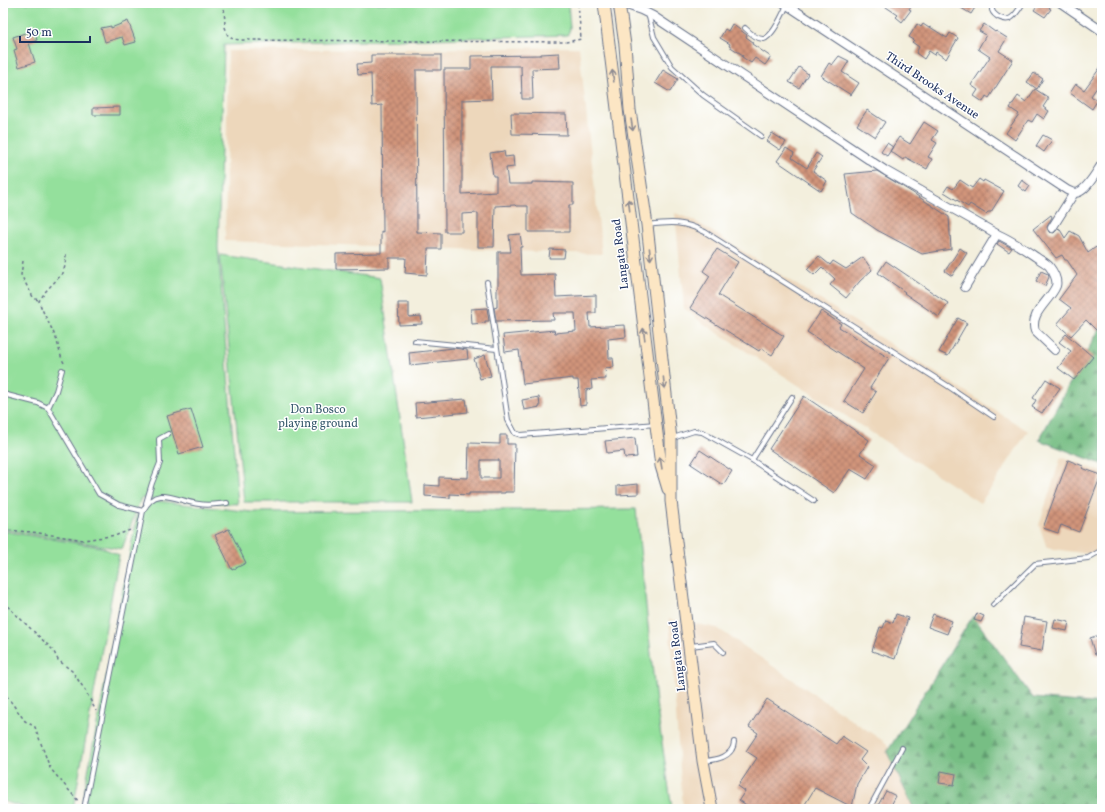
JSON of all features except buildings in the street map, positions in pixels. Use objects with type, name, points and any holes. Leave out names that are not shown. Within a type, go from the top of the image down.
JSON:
[{"type":"main road","name":"Langata Road","points":[[604,3],[661,466],[671,501]]},
{"type":"main road","name":"Langata Road","points":[[620,3],[630,110],[647,225],[671,439],[671,501],[703,761],[712,809]]},
{"type":"street","points":[[620,3],[648,13],[886,171],[1018,245],[1049,266],[1057,280],[1056,285],[1034,321],[1035,331],[1055,350]]},
{"type":"street","points":[[1061,3],[1102,31]]},
{"type":"street","name":"Third Brooks Avenue","points":[[786,4],[1070,191]]},
{"type":"street","points":[[1052,228],[1070,191],[1079,192],[1084,189],[1102,164]]},
{"type":"street","points":[[965,287],[997,234]]},
{"type":"lane","points":[[992,3],[992,10],[995,14],[1002,19],[1009,20],[1023,3]]},
{"type":"lane","points":[[745,28],[758,38],[763,39],[774,29],[786,4]]},
{"type":"lane","points":[[648,13],[654,37],[672,67],[703,95],[761,136]]},
{"type":"lane","points":[[647,225],[673,222],[693,226],[705,232],[994,416]]},
{"type":"lane","points":[[487,282],[508,420],[515,433],[520,435],[656,424]]},
{"type":"lane","points":[[415,341],[497,349]]},
{"type":"lane","points":[[48,408],[56,391],[62,370]]},
{"type":"lane","points":[[3,394],[38,402],[48,408],[99,494],[119,505],[143,511]]},
{"type":"lane","points":[[752,460],[792,397]]},
{"type":"lane","points":[[671,439],[694,431],[702,432],[752,460],[814,501]]},
{"type":"lane","points":[[84,809],[143,511],[160,463],[159,439],[168,434]]},
{"type":"lane","points":[[146,505],[155,497],[163,496],[178,498],[199,504],[228,503]]},
{"type":"lane","points":[[993,605],[1035,564],[1088,558],[1102,550]]},
{"type":"lane","points":[[690,646],[714,643],[723,652]]},
{"type":"lane","points":[[703,761],[718,759],[731,752],[734,748],[734,742]]},
{"type":"lane","points":[[869,809],[902,748]]},
{"type":"path","points":[[224,3],[225,27],[228,36],[232,39],[566,42],[581,39],[578,3]]},
{"type":"path","points":[[39,301],[63,273],[66,255]]},
{"type":"path","points":[[23,261],[21,275],[33,297],[39,301],[58,345],[59,356],[64,364],[62,370]]},
{"type":"path","points":[[3,530],[32,532],[84,540],[118,534],[140,526]]},
{"type":"path","points":[[3,602],[54,650],[58,660],[72,671],[85,690],[102,721]]},
{"type":"path","points":[[3,691],[25,721],[35,727],[50,768],[84,809]]},
{"type":"shaded area","points":[[579,47],[602,254],[225,241],[228,51]]},
{"type":"shaded area","points":[[675,213],[695,221],[1028,431],[980,503],[701,322],[684,308]]},
{"type":"shaded area","points":[[1061,457],[1102,472],[1102,556],[1047,548],[1039,525]]},
{"type":"shaded area","points":[[669,619],[717,628],[886,743],[894,755],[920,809],[683,809]]},
{"type":"green space","points":[[3,3],[568,3],[570,28],[568,35],[224,45],[218,247],[238,504],[141,498],[122,549],[3,529]]},
{"type":"green space","name":"Don Bosco playing ground","points":[[220,255],[380,278],[412,502],[244,502]]},
{"type":"green space","points":[[1102,324],[1102,464],[1039,440]]},
{"type":"green space","points":[[149,500],[252,512],[636,509],[656,703],[672,809],[81,809],[137,515]]},
{"type":"green space","points":[[3,531],[101,547],[119,555],[73,809],[29,809],[3,801]]},
{"type":"green space","points":[[973,616],[1033,698],[1102,704],[1102,809],[914,809],[887,752]]}]
